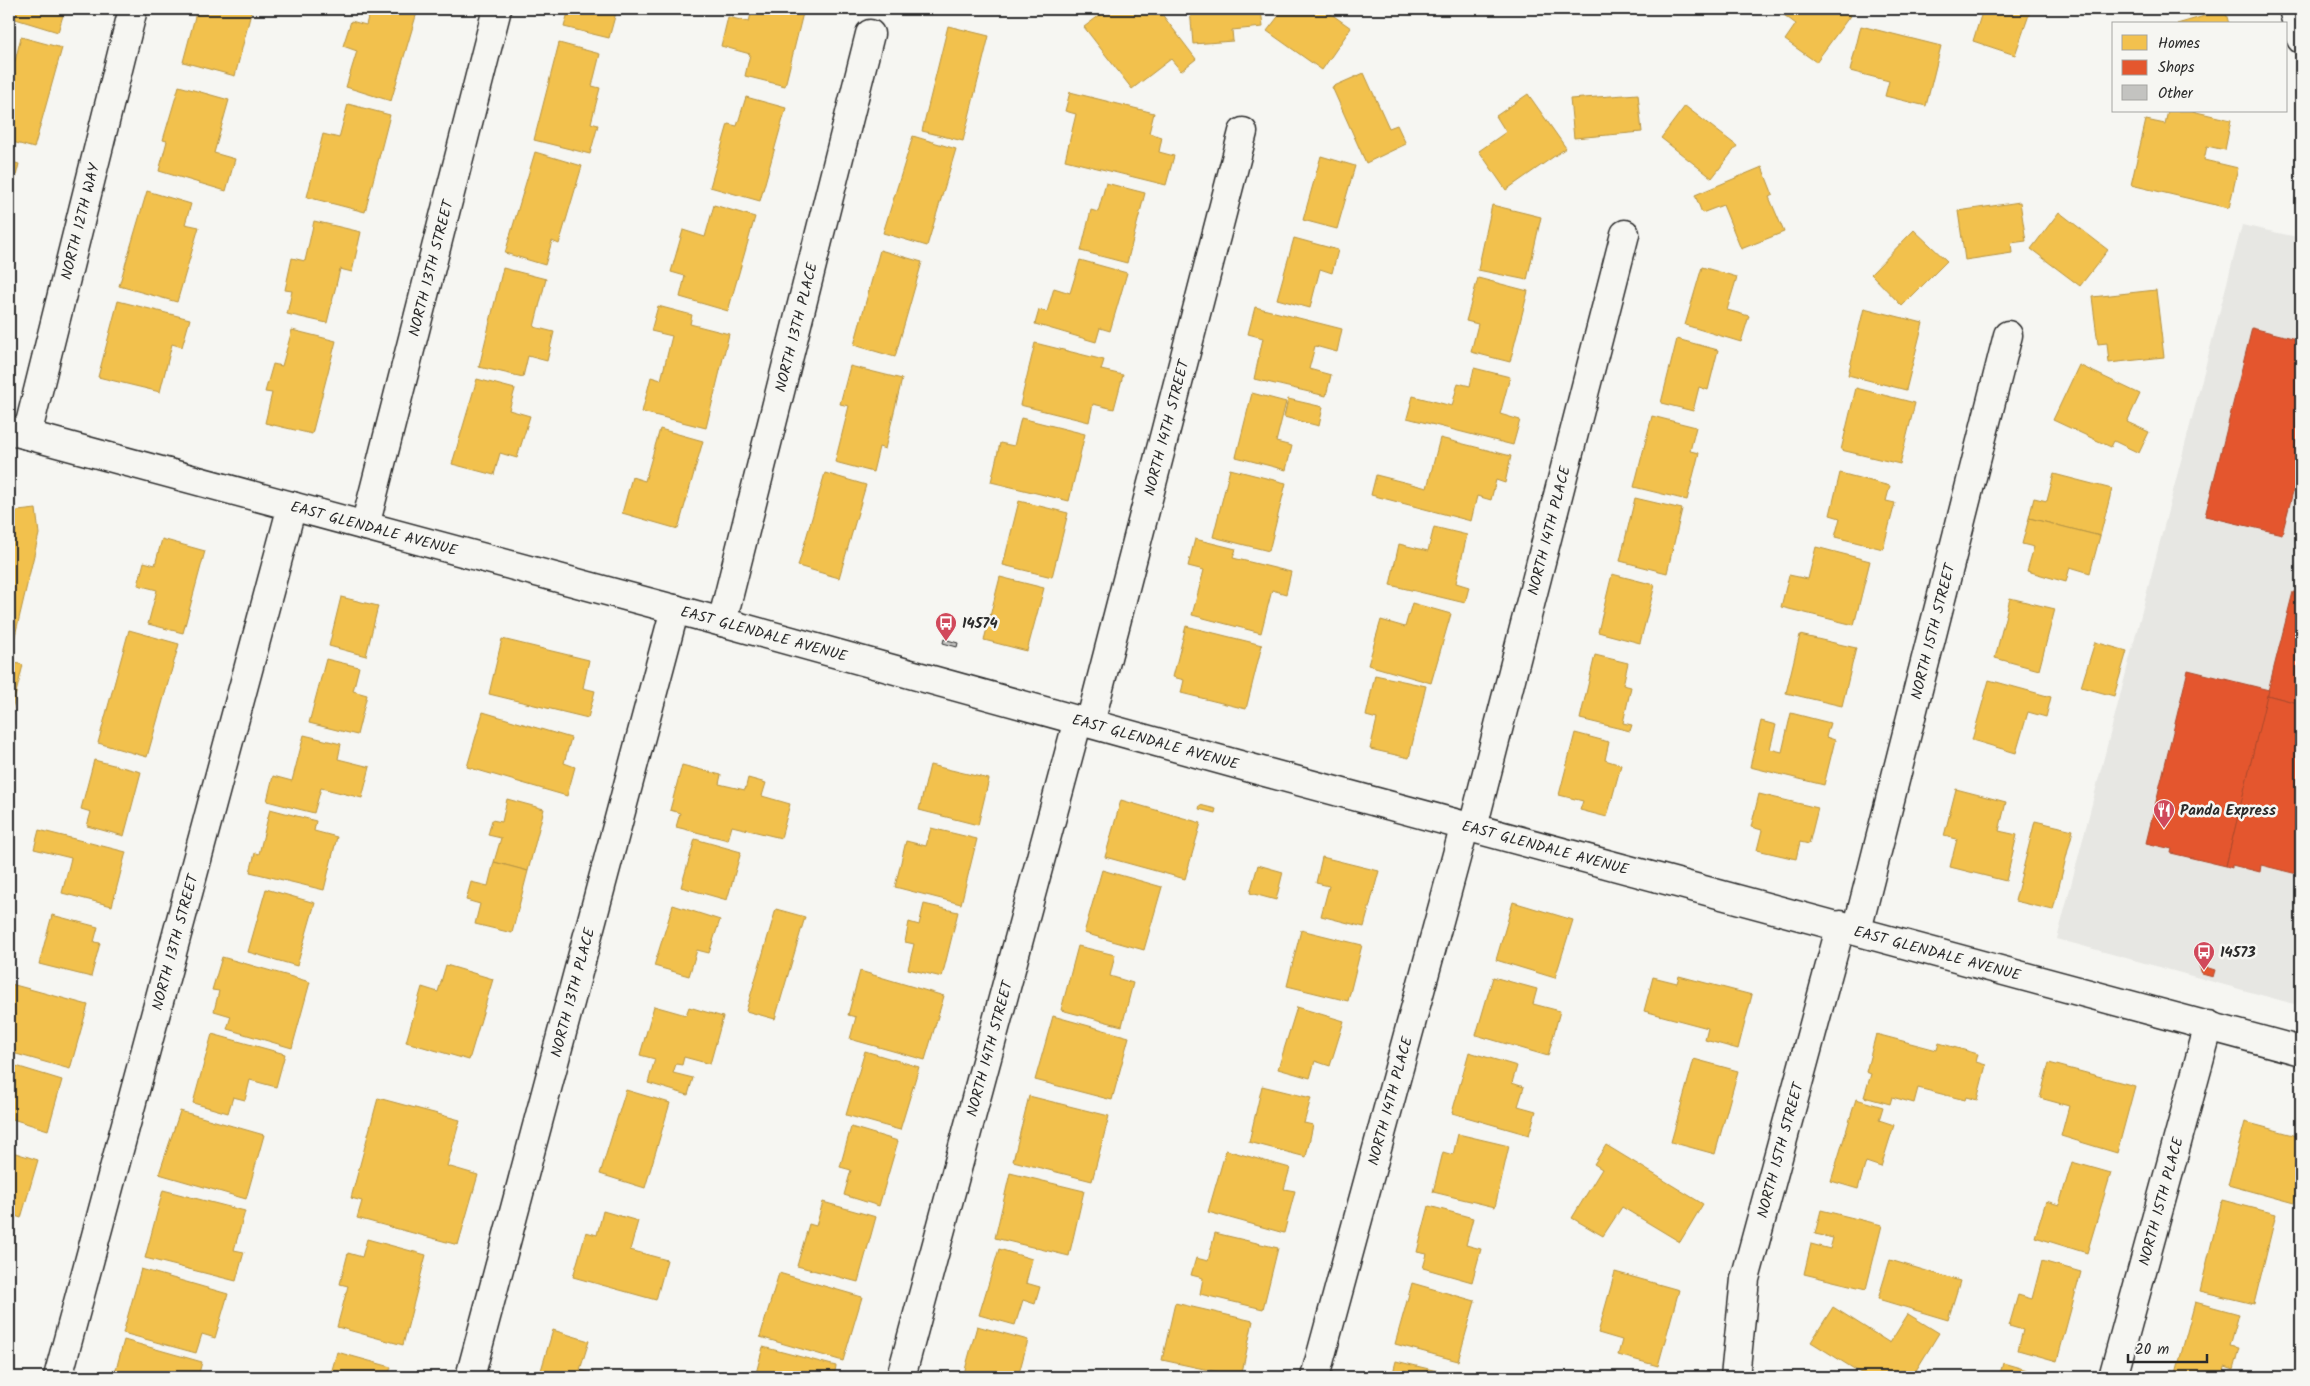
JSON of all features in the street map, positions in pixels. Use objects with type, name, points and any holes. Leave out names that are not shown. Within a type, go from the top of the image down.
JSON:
[{"type":"street","name":"NORTH 12TH WAY","points":[[18,432],[133,9]]},
{"type":"street","name":"NORTH 13TH STREET","points":[[365,526],[497,9]]},
{"type":"street","points":[[2293,9],[2301,40]]},
{"type":"street","name":"NORTH 13TH PLACE","points":[[722,622],[870,34]]},
{"type":"street","name":"NORTH 14TH STREET","points":[[901,1377],[1084,722],[1243,132]]},
{"type":"street","name":"NORTH 14TH PLACE","points":[[1315,1377],[1469,826],[1625,234]]},
{"type":"street","name":"NORTH 15TH STREET","points":[[1735,1377],[1745,1279],[1849,928],[2008,335]]},
{"type":"street","name":"EAST GLENDALE AVENUE","points":[[18,432],[2301,1050]]},
{"type":"street","name":"NORTH 13TH STREET","points":[[58,1377],[292,506]]},
{"type":"street","name":"NORTH 13TH PLACE","points":[[470,1377],[675,609]]},
{"type":"street","name":"NORTH 15TH PLACE","points":[[2113,1377],[2209,1025]]},
{"type":"shaded area","points":[[2242,225],[2301,238],[2301,1006],[2057,939]]},
{"type":"building: Homes","points":[[11,9],[65,9],[58,32],[9,17]]},
{"type":"building: Homes","points":[[197,9],[252,9],[235,76],[183,62]]},
{"type":"building: Homes","points":[[370,9],[418,9],[391,101],[346,87],[357,51],[343,46],[351,21],[366,25]]},
{"type":"building: Homes","points":[[569,9],[617,9],[609,38],[564,27]]},
{"type":"building: Homes","points":[[752,9],[804,9],[785,86],[745,76],[750,54],[721,46],[728,17],[749,22]]},
{"type":"building: Homes","points":[[1108,9],[1158,9],[1196,59],[1181,71],[1171,59],[1132,89],[1084,27]]},
{"type":"building: Homes","points":[[1190,9],[1261,9],[1263,27],[1232,30],[1233,41],[1193,44]]},
{"type":"building: Homes","points":[[1284,9],[1324,9],[1351,28],[1322,70],[1267,31]]},
{"type":"building: Homes","points":[[1776,9],[1855,9],[1816,62],[1785,40],[1796,24]]},
{"type":"building: Homes","points":[[1983,9],[2031,9],[2015,55],[1973,41]]},
{"type":"building: Homes","points":[[2131,9],[2167,9],[2132,13]]},
{"type":"building: Homes","points":[[2225,10],[2228,22],[2184,22]]},
{"type":"building: Homes","points":[[948,26],[989,36],[963,141],[922,131]]},
{"type":"building: Homes","points":[[1861,26],[1941,46],[1926,106],[1885,96],[1889,81],[1850,71]]},
{"type":"building: Homes","points":[[21,37],[62,48],[34,148],[9,141],[9,59],[15,61]]},
{"type":"building: Homes","points":[[559,43],[600,54],[592,86],[600,88],[591,123],[598,125],[590,154],[534,140]]},
{"type":"building: Homes","points":[[1364,73],[1389,128],[1397,125],[1406,144],[1366,163],[1332,87]]},
{"type":"building: Homes","points":[[179,86],[229,100],[214,153],[235,159],[226,191],[159,171],[167,141],[163,140]]},
{"type":"building: Homes","points":[[1070,92],[1154,113],[1149,133],[1162,137],[1159,152],[1174,156],[1166,185],[1065,160],[1076,114],[1065,111]]},
{"type":"building: Homes","points":[[1528,94],[1566,148],[1506,190],[1479,151],[1506,132],[1496,116]]},
{"type":"building: Homes","points":[[1638,94],[1642,132],[1574,138],[1570,99]]},
{"type":"building: Homes","points":[[746,97],[786,108],[760,201],[710,187],[728,124],[737,126]]},
{"type":"building: Homes","points":[[348,104],[390,115],[365,212],[307,197],[323,134],[339,138]]},
{"type":"building: Homes","points":[[1685,106],[1737,146],[1712,178],[1661,138]]},
{"type":"building: Homes","points":[[2168,112],[2196,112],[2231,120],[2225,150],[2207,146],[2204,160],[2238,168],[2229,208],[2131,185],[2146,120],[2165,124]]},
{"type":"building: Homes","points":[[913,136],[956,149],[927,246],[883,233]]},
{"type":"building: Homes","points":[[535,152],[582,166],[559,244],[552,241],[545,265],[505,253]]},
{"type":"building: Homes","points":[[1321,156],[1355,166],[1337,229],[1303,220]]},
{"type":"building: Homes","points":[[9,161],[19,164],[9,204]]},
{"type":"building: Homes","points":[[1762,167],[1773,195],[1769,197],[1784,232],[1741,249],[1723,205],[1702,213],[1695,195]]},
{"type":"building: Homes","points":[[1106,183],[1145,193],[1127,263],[1081,251],[1091,210],[1098,212]]},
{"type":"building: Homes","points":[[147,191],[191,204],[185,224],[199,227],[177,302],[119,286]]},
{"type":"building: Homes","points":[[2020,202],[2026,241],[2011,243],[2012,253],[1965,260],[1958,211]]},
{"type":"building: Homes","points":[[714,205],[755,217],[728,311],[680,297],[685,276],[671,272],[683,230],[705,237]]},
{"type":"building: Homes","points":[[1492,205],[1541,217],[1527,280],[1478,270]]},
{"type":"building: Homes","points":[[2059,212],[2108,250],[2080,286],[2031,249]]},
{"type":"building: Homes","points":[[314,221],[361,232],[352,272],[340,269],[327,323],[287,314],[292,291],[285,290],[292,258],[305,261]]},
{"type":"building: Homes","points":[[1914,230],[1947,261],[1902,306],[1871,274]]},
{"type":"building: Homes","points":[[1294,238],[1338,250],[1332,273],[1320,269],[1310,308],[1277,299]]},
{"type":"building: Homes","points":[[880,250],[922,262],[895,357],[854,345]]},
{"type":"building: Homes","points":[[1080,260],[1127,273],[1110,331],[1100,328],[1096,342],[1035,324],[1039,310],[1047,312],[1054,288],[1070,293]]},
{"type":"building: Homes","points":[[1702,267],[1737,277],[1727,310],[1749,316],[1741,342],[1685,325]]},
{"type":"building: Homes","points":[[503,268],[546,279],[534,327],[554,332],[547,361],[528,356],[523,377],[479,367]]},
{"type":"building: Homes","points":[[1478,278],[1528,291],[1510,362],[1471,352],[1478,324],[1466,321]]},
{"type":"building: Homes","points":[[2156,290],[2164,357],[2109,363],[2107,343],[2098,344],[2092,297]]},
{"type":"building: Homes","points":[[118,301],[190,319],[182,347],[172,344],[160,392],[98,377]]},
{"type":"building: Homes","points":[[658,306],[692,315],[690,324],[729,334],[706,428],[642,412],[651,377],[661,380],[672,336],[651,331]]},
{"type":"building: Homes","points":[[1255,307],[1342,329],[1337,352],[1315,346],[1309,369],[1331,375],[1326,396],[1254,379],[1263,338],[1248,334]]},
{"type":"building: Homes","points":[[1864,308],[1923,323],[1906,390],[1848,375]]},
{"type":"building: Homes","points":[[292,330],[336,341],[312,434],[265,423],[272,393],[265,392],[273,364],[282,366]]},
{"type":"building: Homes","points":[[1677,339],[1718,350],[1708,390],[1699,387],[1693,411],[1661,403]]},
{"type":"building: Homes","points":[[1035,343],[1104,360],[1101,370],[1123,375],[1114,409],[1093,404],[1089,422],[1020,405]]},
{"type":"building: Homes","points":[[2079,365],[2140,394],[2127,422],[2149,432],[2139,453],[2114,441],[2111,447],[2053,420]]},
{"type":"building: Homes","points":[[850,366],[902,379],[885,449],[879,447],[873,472],[835,462],[849,406],[840,404]]},
{"type":"building: Homes","points":[[1474,368],[1510,377],[1500,414],[1520,420],[1513,445],[1407,418],[1413,396],[1452,406],[1458,383],[1470,386]]},
{"type":"building: Homes","points":[[477,379],[515,389],[509,410],[530,416],[517,458],[500,453],[494,475],[452,464]]},
{"type":"building: Homes","points":[[1856,388],[1915,403],[1900,464],[1841,450]]},
{"type":"building: Homes","points":[[1252,393],[1286,402],[1276,442],[1292,446],[1286,470],[1236,457]]},
{"type":"building: Homes","points":[[1288,399],[1323,407],[1319,426],[1284,417]]},
{"type":"building: Homes","points":[[1652,416],[1696,427],[1690,451],[1699,453],[1687,500],[1634,487]]},
{"type":"building: Homes","points":[[1021,418],[1085,434],[1069,501],[991,482],[1000,443],[1014,446]]},
{"type":"building: Homes","points":[[660,429],[703,441],[678,529],[622,513],[632,477],[645,481]]},
{"type":"building: Homes","points":[[1440,438],[1511,456],[1505,483],[1496,480],[1491,500],[1477,496],[1471,521],[1371,495],[1376,475],[1427,488]]},
{"type":"building: Homes","points":[[1230,469],[1286,483],[1269,551],[1213,537]]},
{"type":"building: Homes","points":[[825,473],[866,485],[839,578],[798,566]]},
{"type":"building: Homes","points":[[1840,473],[1890,486],[1886,501],[1895,503],[1883,549],[1835,537],[1840,518],[1830,515]]},
{"type":"building: Homes","points":[[2054,474],[2112,489],[2100,536],[2029,518],[2034,498],[2047,501]]},
{"type":"building: Homes","points":[[1635,498],[1682,509],[1667,573],[1620,561]]},
{"type":"building: Homes","points":[[1019,501],[1068,513],[1052,577],[1003,565]]},
{"type":"building: Homes","points":[[36,509],[39,534],[14,640],[9,639],[9,512]]},
{"type":"building: Homes","points":[[2029,518],[2100,536],[2090,573],[2070,567],[2066,582],[2027,571],[2034,547],[2022,544]]},
{"type":"building: Homes","points":[[1434,527],[1467,535],[1456,583],[1469,587],[1465,603],[1390,585],[1399,544],[1428,551]]},
{"type":"building: Homes","points":[[162,539],[205,551],[183,633],[148,624],[157,590],[138,585],[144,562],[155,565]]},
{"type":"building: Homes","points":[[1195,539],[1236,549],[1233,558],[1291,572],[1286,594],[1272,590],[1261,633],[1192,615],[1204,570],[1188,566]]},
{"type":"building: Homes","points":[[1816,547],[1870,561],[1854,625],[1781,607],[1789,575],[1808,579]]},
{"type":"building: Homes","points":[[1612,574],[1655,585],[1640,643],[1598,632]]},
{"type":"building: Homes","points":[[1000,577],[1044,588],[1027,651],[984,640]]},
{"type":"building: Homes","points":[[341,597],[378,606],[366,656],[329,646]]},
{"type":"building: Homes","points":[[2010,598],[2055,609],[2039,670],[1995,658]]},
{"type":"building: Homes","points":[[1412,603],[1451,614],[1431,683],[1368,665],[1381,620],[1405,627]]},
{"type":"building: Homes","points":[[1186,626],[1262,645],[1246,709],[1181,693],[1184,680],[1173,677]]},
{"type":"building: Homes","points":[[129,630],[179,644],[147,757],[98,743]]},
{"type":"building: Homes","points":[[1800,635],[1856,648],[1842,706],[1786,693]]},
{"type":"building: Homes","points":[[502,639],[589,660],[583,688],[595,691],[588,718],[489,694]]},
{"type":"building: Homes","points":[[2095,642],[2127,651],[2114,696],[2081,687]]},
{"type":"building: Homes","points":[[1595,655],[1628,663],[1623,685],[1631,687],[1623,723],[1632,725],[1630,731],[1580,719]]},
{"type":"building: Homes","points":[[326,659],[359,667],[353,691],[367,695],[357,735],[309,723]]},
{"type":"building: Homes","points":[[9,661],[23,665],[10,717],[9,717]]},
{"type":"building: Homes","points":[[1375,675],[1426,686],[1409,758],[1370,749],[1377,719],[1366,716]]},
{"type":"building: Homes","points":[[1989,680],[2051,697],[2046,717],[2028,712],[2016,753],[1972,740]]},
{"type":"building: Homes","points":[[483,712],[571,738],[564,763],[575,767],[567,796],[467,767]]},
{"type":"building: Homes","points":[[1791,713],[1830,723],[1826,737],[1835,740],[1824,785],[1750,767],[1761,721],[1776,725],[1770,749],[1782,752]]},
{"type":"building: Homes","points":[[1575,733],[1609,742],[1605,760],[1621,765],[1607,817],[1580,810],[1583,801],[1559,795]]},
{"type":"building: Homes","points":[[304,735],[341,744],[338,759],[370,767],[362,798],[321,788],[314,813],[267,801],[273,776],[292,781]]},
{"type":"building: Homes","points":[[94,760],[141,772],[124,836],[87,826],[91,812],[81,809]]},
{"type":"building: Homes","points":[[682,765],[721,775],[719,784],[745,790],[748,778],[766,783],[762,796],[790,804],[781,838],[732,826],[728,840],[676,827],[680,813],[670,810]]},
{"type":"building: Homes","points":[[930,765],[989,779],[978,825],[919,810]]},
{"type":"building: Homes","points":[[1956,789],[2006,802],[1999,831],[2017,835],[2006,881],[1950,867],[1957,839],[1944,836]]},
{"type":"building: Homes","points":[[1759,794],[1818,808],[1809,844],[1800,842],[1796,859],[1757,850],[1762,830],[1751,827]]},
{"type":"building: Homes","points":[[507,799],[544,809],[528,871],[494,862],[501,838],[488,835],[492,820],[502,822]]},
{"type":"building: Homes","points":[[1121,800],[1201,823],[1185,879],[1105,857]]},
{"type":"building: Homes","points":[[1200,805],[1216,809],[1215,813],[1199,809]]},
{"type":"building: Homes","points":[[270,809],[316,821],[314,831],[337,837],[324,890],[250,872],[255,853],[259,854]]},
{"type":"building: Homes","points":[[2035,821],[2073,830],[2053,910],[2015,901]]},
{"type":"building: Homes","points":[[931,828],[977,839],[961,904],[895,887],[906,841],[926,846]]},
{"type":"building: Homes","points":[[39,830],[126,852],[112,906],[62,893],[71,858],[34,849]]},
{"type":"building: Homes","points":[[695,839],[741,852],[727,900],[681,887]]},
{"type":"building: Homes","points":[[1322,857],[1379,871],[1364,927],[1321,916],[1329,886],[1316,883]]},
{"type":"building: Homes","points":[[494,862],[528,871],[512,933],[475,924],[480,904],[466,900],[471,882],[488,886]]},
{"type":"building: Homes","points":[[1258,865],[1283,872],[1276,900],[1250,893]]},
{"type":"building: Homes","points":[[1102,870],[1162,887],[1144,950],[1084,933]]},
{"type":"building: Homes","points":[[266,889],[315,903],[297,966],[248,952]]},
{"type":"building: Homes","points":[[1513,902],[1573,920],[1555,978],[1496,960]]},
{"type":"building: Homes","points":[[924,904],[958,912],[942,977],[908,969],[914,944],[905,942],[909,922],[919,925]]},
{"type":"building: Homes","points":[[673,905],[720,920],[709,953],[697,950],[689,976],[654,966]]},
{"type":"building: Homes","points":[[776,909],[805,917],[775,1019],[746,1011]]},
{"type":"building: Homes","points":[[52,915],[98,927],[94,942],[100,943],[91,977],[39,964]]},
{"type":"building: Homes","points":[[1301,930],[1362,945],[1348,1001],[1287,986]]},
{"type":"building: Homes","points":[[1078,946],[1115,955],[1110,976],[1133,983],[1122,1026],[1061,1010]]},
{"type":"building: Homes","points":[[222,957],[310,982],[292,1048],[227,1029],[231,1016],[214,1011],[219,991],[212,990]]},
{"type":"building: Homes","points":[[446,965],[493,979],[469,1060],[406,1042],[422,987],[438,992]]},
{"type":"building: Homes","points":[[860,971],[944,996],[925,1060],[850,1039],[856,1017],[848,1015]]},
{"type":"building: Homes","points":[[1679,976],[1752,995],[1738,1049],[1705,1040],[1708,1028],[1644,1011],[1653,977],[1677,983]]},
{"type":"building: Homes","points":[[1493,977],[1537,989],[1533,1004],[1560,1011],[1548,1056],[1476,1035]]},
{"type":"building: Homes","points":[[11,984],[88,1005],[70,1069],[9,1052],[9,992]]},
{"type":"building: Homes","points":[[654,1006],[686,1015],[689,1007],[723,1017],[710,1064],[684,1057],[682,1065],[676,1064],[673,1073],[693,1078],[688,1095],[648,1083],[655,1059],[640,1055]]},
{"type":"building: Homes","points":[[1297,1007],[1344,1021],[1330,1066],[1315,1061],[1310,1078],[1278,1069]]},
{"type":"building: Homes","points":[[1053,1016],[1129,1037],[1112,1100],[1035,1080]]},
{"type":"building: Homes","points":[[212,1034],[285,1054],[276,1087],[250,1080],[245,1100],[233,1097],[228,1113],[193,1103]]},
{"type":"building: Homes","points":[[1876,1034],[1937,1050],[1939,1043],[1978,1054],[1976,1062],[1986,1065],[1977,1100],[1966,1097],[1965,1100],[1918,1088],[1914,1103],[1892,1097],[1890,1104],[1864,1097],[1871,1074],[1866,1072]]},
{"type":"building: Homes","points":[[865,1051],[919,1067],[900,1130],[846,1115]]},
{"type":"building: Homes","points":[[1469,1052],[1517,1066],[1512,1083],[1524,1087],[1518,1106],[1536,1111],[1529,1135],[1452,1113]]},
{"type":"building: Homes","points":[[1694,1059],[1738,1071],[1715,1154],[1671,1142]]},
{"type":"building: Homes","points":[[2049,1063],[2135,1086],[2117,1153],[2061,1136],[2069,1106],[2040,1098]]},
{"type":"building: Homes","points":[[16,1066],[62,1080],[48,1130],[9,1118],[9,1090]]},
{"type":"building: Homes","points":[[1262,1086],[1311,1098],[1304,1123],[1313,1125],[1306,1157],[1249,1142]]},
{"type":"building: Homes","points":[[626,1090],[670,1103],[645,1188],[600,1174]]},
{"type":"building: Homes","points":[[1029,1096],[1109,1116],[1092,1181],[1013,1161]]},
{"type":"building: Homes","points":[[378,1098],[460,1120],[447,1166],[478,1175],[458,1245],[357,1218],[362,1201],[351,1198]]},
{"type":"building: Homes","points":[[1856,1099],[1883,1107],[1879,1120],[1894,1125],[1881,1167],[1866,1162],[1858,1189],[1831,1181]]},
{"type":"building: Homes","points":[[180,1111],[264,1135],[246,1199],[159,1174]]},
{"type":"building: Homes","points":[[2245,1122],[2301,1137],[2301,1177],[2294,1203],[2228,1185]]},
{"type":"building: Homes","points":[[851,1127],[898,1141],[879,1206],[844,1195],[851,1170],[840,1167]]},
{"type":"building: Homes","points":[[1458,1134],[1509,1146],[1495,1207],[1433,1192],[1443,1152],[1453,1155]]},
{"type":"building: Homes","points":[[1606,1145],[1703,1204],[1680,1242],[1622,1207],[1603,1236],[1572,1218],[1602,1169],[1594,1164]]},
{"type":"building: Homes","points":[[1226,1150],[1290,1168],[1284,1189],[1295,1191],[1284,1233],[1208,1212]]},
{"type":"building: Homes","points":[[9,1151],[38,1160],[21,1218],[9,1214]]},
{"type":"building: Homes","points":[[2072,1162],[2111,1173],[2087,1253],[2035,1237],[2046,1201],[2059,1205]]},
{"type":"building: Homes","points":[[1010,1173],[1084,1191],[1069,1256],[995,1238]]},
{"type":"building: Homes","points":[[163,1190],[245,1211],[234,1250],[244,1252],[236,1281],[145,1258]]},
{"type":"building: Homes","points":[[2222,1200],[2276,1214],[2254,1304],[2200,1291]]},
{"type":"building: Homes","points":[[823,1202],[876,1217],[858,1282],[797,1266],[809,1224],[816,1226]]},
{"type":"building: Homes","points":[[1429,1206],[1473,1218],[1466,1245],[1481,1249],[1472,1282],[1423,1268],[1427,1254],[1417,1252]]},
{"type":"building: Homes","points":[[1821,1210],[1882,1225],[1866,1289],[1804,1274],[1811,1244],[1830,1249],[1833,1238],[1815,1234]]},
{"type":"building: Homes","points":[[603,1211],[638,1221],[630,1250],[667,1260],[656,1300],[573,1277],[586,1232],[597,1235]]},
{"type":"building: Homes","points":[[9,1227],[14,1229],[9,1251]]},
{"type":"building: Homes","points":[[1215,1233],[1278,1248],[1263,1309],[1200,1294],[1203,1278],[1191,1275],[1196,1258],[1208,1261]]},
{"type":"building: Homes","points":[[367,1239],[426,1255],[403,1345],[337,1327],[348,1286],[340,1284],[348,1253],[362,1257]]},
{"type":"building: Homes","points":[[999,1249],[1032,1259],[1026,1283],[1040,1287],[1035,1304],[1023,1300],[1015,1325],[979,1315]]},
{"type":"building: Homes","points":[[1890,1260],[1960,1281],[1948,1320],[1878,1299]]},
{"type":"building: Homes","points":[[2042,1261],[2081,1272],[2057,1361],[2018,1350],[2023,1330],[2009,1326],[2018,1295],[2032,1299]]},
{"type":"building: Homes","points":[[141,1269],[228,1294],[215,1338],[202,1334],[196,1353],[123,1333]]},
{"type":"building: Homes","points":[[1615,1272],[1679,1290],[1658,1366],[1618,1355],[1622,1340],[1598,1333]]},
{"type":"building: Homes","points":[[779,1273],[862,1297],[843,1361],[760,1337]]},
{"type":"building: Homes","points":[[1412,1283],[1475,1301],[1458,1361],[1395,1344]]},
{"type":"building: Homes","points":[[2195,1302],[2239,1314],[2230,1346],[2240,1348],[2234,1370],[2225,1367],[2223,1377],[2175,1377]]},
{"type":"building: Homes","points":[[1175,1303],[1253,1321],[1241,1377],[1162,1360]]},
{"type":"building: Homes","points":[[1833,1307],[1890,1343],[1908,1314],[1939,1333],[1912,1377],[1862,1377],[1864,1375],[1811,1342]]},
{"type":"building: Homes","points":[[977,1326],[1028,1340],[1018,1377],[963,1377]]},
{"type":"building: Homes","points":[[553,1330],[589,1341],[580,1370],[605,1377],[539,1377]]},
{"type":"building: Homes","points":[[124,1340],[202,1362],[198,1377],[114,1377]]},
{"type":"building: Homes","points":[[763,1347],[836,1366],[834,1377],[755,1377]]},
{"type":"building: Homes","points":[[337,1352],[391,1367],[388,1377],[330,1377]]},
{"type":"building: Homes","points":[[1396,1361],[1437,1371],[1435,1377],[1392,1377]]},
{"type":"building: Homes","points":[[2003,1363],[2051,1377],[1999,1377]]},
{"type":"building: Shops","points":[[2252,328],[2301,340],[2301,471],[2298,485],[2295,484],[2282,534],[2205,516]]},
{"type":"building: Shops","points":[[2293,592],[2301,594],[2301,704],[2267,695]]},
{"type":"building: Shops","points":[[2188,670],[2269,690],[2226,866],[2171,853],[2172,849],[2146,843]]},
{"type":"building: Shops","points":[[2267,695],[2301,704],[2301,875],[2261,865],[2260,872],[2232,865],[2232,868],[2226,866]]},
{"type":"building: Shops","points":[[2199,965],[2215,970],[2213,977],[2202,974]]},
{"type":"building: Other","points":[[944,639],[958,643],[957,647],[943,643]]},
{"type":"place","name":"14574","points":[[946,642]]},
{"type":"place","name":"Panda Express","points":[[2164,829]]},
{"type":"place","name":"14573","points":[[2204,971]]}]
